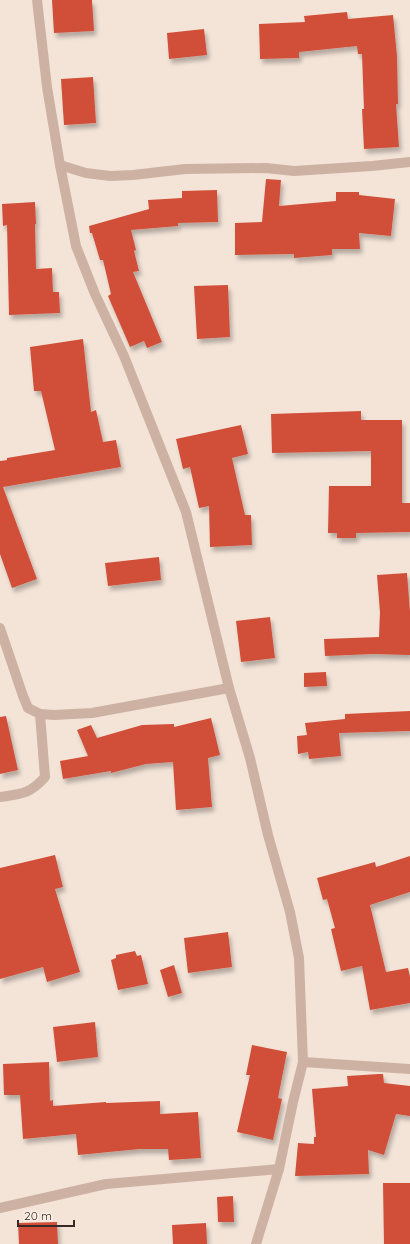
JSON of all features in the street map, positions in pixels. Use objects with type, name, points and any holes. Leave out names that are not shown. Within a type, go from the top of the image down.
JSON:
[{"type":"street","points":[[37,0],[47,87],[60,165],[76,246],[95,294],[124,356],[186,512],[229,688],[250,758],[268,835],[290,912],[299,958],[303,1062],[279,1169],[256,1244]]},
{"type":"street","points":[[60,165],[86,173],[110,176],[185,169],[266,168],[294,171],[410,162]]},
{"type":"street","points":[[0,628],[28,708],[40,714],[54,715],[92,713],[229,688]]},
{"type":"street","points":[[0,797],[22,794],[36,786],[45,777],[40,714]]},
{"type":"street","points":[[303,1062],[410,1069]]},
{"type":"street","points":[[0,1208],[106,1184],[279,1169]]},
{"type":"building","points":[[52,0],[92,0],[94,31],[54,33]]},
{"type":"building","points":[[347,12],[348,19],[393,15],[397,56],[398,104],[396,104],[399,147],[364,149],[362,54],[358,54],[357,46],[299,52],[299,58],[260,59],[259,24],[305,22],[304,16]]},
{"type":"building","points":[[204,29],[207,55],[169,59],[167,33]]},
{"type":"building","points":[[93,77],[96,123],[64,125],[61,79]]},
{"type":"building","points":[[266,179],[281,180],[279,206],[336,201],[336,192],[359,192],[359,195],[395,199],[391,236],[359,233],[360,249],[332,249],[332,255],[294,258],[294,254],[235,255],[235,223],[262,222]]},
{"type":"building","points":[[217,190],[218,222],[178,223],[178,226],[131,230],[139,271],[133,272],[162,342],[147,348],[144,341],[130,347],[108,296],[111,294],[103,260],[100,260],[92,233],[90,233],[89,226],[149,209],[148,200],[182,198],[182,191]]},
{"type":"building","points":[[35,202],[36,269],[52,268],[53,292],[59,292],[60,313],[9,315],[7,225],[3,226],[2,204]]},
{"type":"building","points":[[228,285],[230,337],[197,339],[194,286]]},
{"type":"building","points":[[83,339],[91,412],[96,410],[103,442],[116,440],[121,467],[3,487],[37,579],[12,588],[0,554],[0,461],[7,460],[7,458],[55,450],[41,391],[34,391],[30,347]]},
{"type":"building","points":[[361,411],[361,420],[402,420],[402,503],[410,503],[410,532],[356,533],[356,538],[337,538],[337,533],[328,533],[329,486],[371,486],[371,451],[272,453],[271,414]]},
{"type":"building","points":[[241,425],[248,454],[232,458],[245,515],[251,515],[252,545],[210,547],[209,506],[199,508],[190,467],[183,469],[176,439]]},
{"type":"building","points":[[159,557],[161,580],[108,586],[105,563]]},
{"type":"building","points":[[407,573],[410,612],[410,655],[373,654],[325,656],[324,639],[379,637],[380,612],[377,575]]},
{"type":"building","points":[[270,617],[275,658],[241,662],[236,621]]},
{"type":"building","points":[[326,672],[327,686],[304,687],[304,673]]},
{"type":"building","points":[[410,711],[410,731],[339,733],[341,756],[309,759],[308,752],[298,754],[297,736],[307,735],[305,723],[345,719],[345,714]]},
{"type":"building","points":[[6,716],[18,770],[0,774],[0,717]]},
{"type":"building","points":[[211,718],[220,755],[208,758],[212,807],[176,810],[173,762],[146,764],[111,773],[111,771],[63,779],[60,761],[88,756],[77,730],[91,725],[97,738],[142,725],[174,724],[174,727]]},
{"type":"building","points":[[55,855],[63,887],[55,889],[80,972],[47,982],[43,967],[0,979],[0,868]]},
{"type":"building","points":[[410,856],[410,892],[370,905],[386,972],[408,968],[410,977],[410,1003],[370,1010],[362,966],[341,971],[331,929],[335,928],[327,899],[323,900],[317,878],[375,862],[376,867]]},
{"type":"building","points":[[228,932],[232,967],[188,973],[184,938]]},
{"type":"building","points":[[135,951],[137,956],[141,955],[148,984],[118,990],[111,960],[116,958],[116,955]]},
{"type":"building","points":[[174,965],[182,993],[168,997],[160,970]]},
{"type":"building","points":[[95,1022],[98,1057],[57,1062],[53,1027]]},
{"type":"building","points":[[252,1045],[287,1052],[278,1098],[282,1099],[273,1140],[237,1132],[250,1075],[246,1075]]},
{"type":"building","points":[[49,1062],[50,1101],[53,1100],[53,1106],[106,1102],[160,1101],[160,1114],[198,1112],[201,1158],[169,1160],[168,1149],[140,1149],[78,1155],[76,1134],[23,1139],[20,1095],[4,1095],[3,1064]]},
{"type":"building","points":[[383,1074],[384,1083],[410,1086],[410,1116],[396,1114],[384,1155],[368,1150],[369,1174],[295,1176],[298,1143],[314,1144],[314,1137],[316,1137],[312,1089],[348,1086],[347,1076]]},
{"type":"building","points":[[383,1183],[410,1183],[410,1244],[384,1244]]},
{"type":"building","points":[[233,1196],[234,1222],[218,1222],[217,1197]]},
{"type":"building","points":[[57,1222],[58,1244],[19,1244],[18,1223]]},
{"type":"building","points":[[206,1223],[207,1244],[173,1244],[172,1225]]}]
